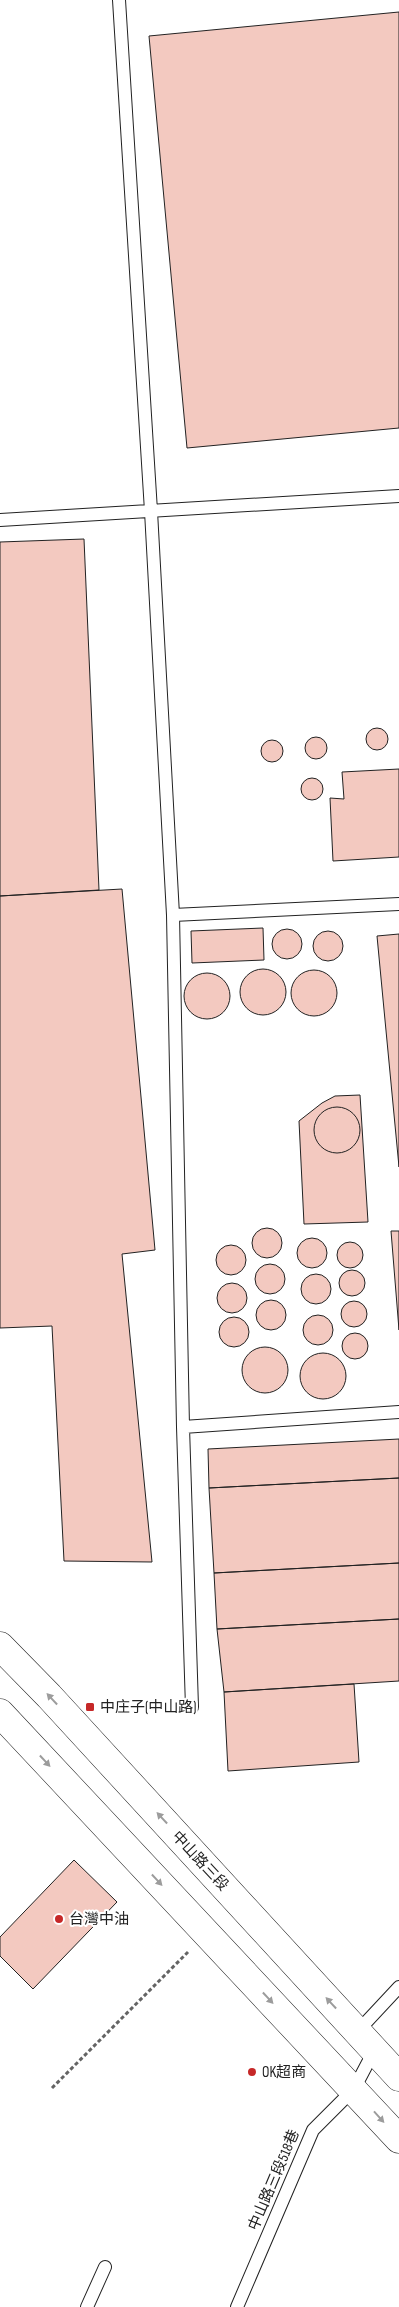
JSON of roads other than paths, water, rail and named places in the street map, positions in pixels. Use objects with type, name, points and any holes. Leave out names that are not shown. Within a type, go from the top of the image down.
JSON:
[{"type":"main road","name":"中山路三段","points":[[0,1646],[56,1703],[399,2077]]},
{"type":"main road","points":[[0,1713],[399,2139]]},
{"type":"lane","points":[[119,0],[151,511],[173,915],[183,1427],[192,1707]]},
{"type":"lane","points":[[0,520],[399,496]]},
{"type":"lane","points":[[173,915],[399,904]]},
{"type":"lane","points":[[183,1427],[399,1412]]},
{"type":"lane","name":"中山路三段518巷","points":[[237,2307],[314,2130],[354,2089],[366,2041],[399,1987]]},
{"type":"lane","points":[[87,2307],[104,2267]]},
{"type":"place","name":"中庄子(中山路)","points":[[90,1707]]},
{"type":"place","name":"台灣中油","points":[[59,1919]]},
{"type":"place","name":"OK超商","points":[[252,2072]]}]
